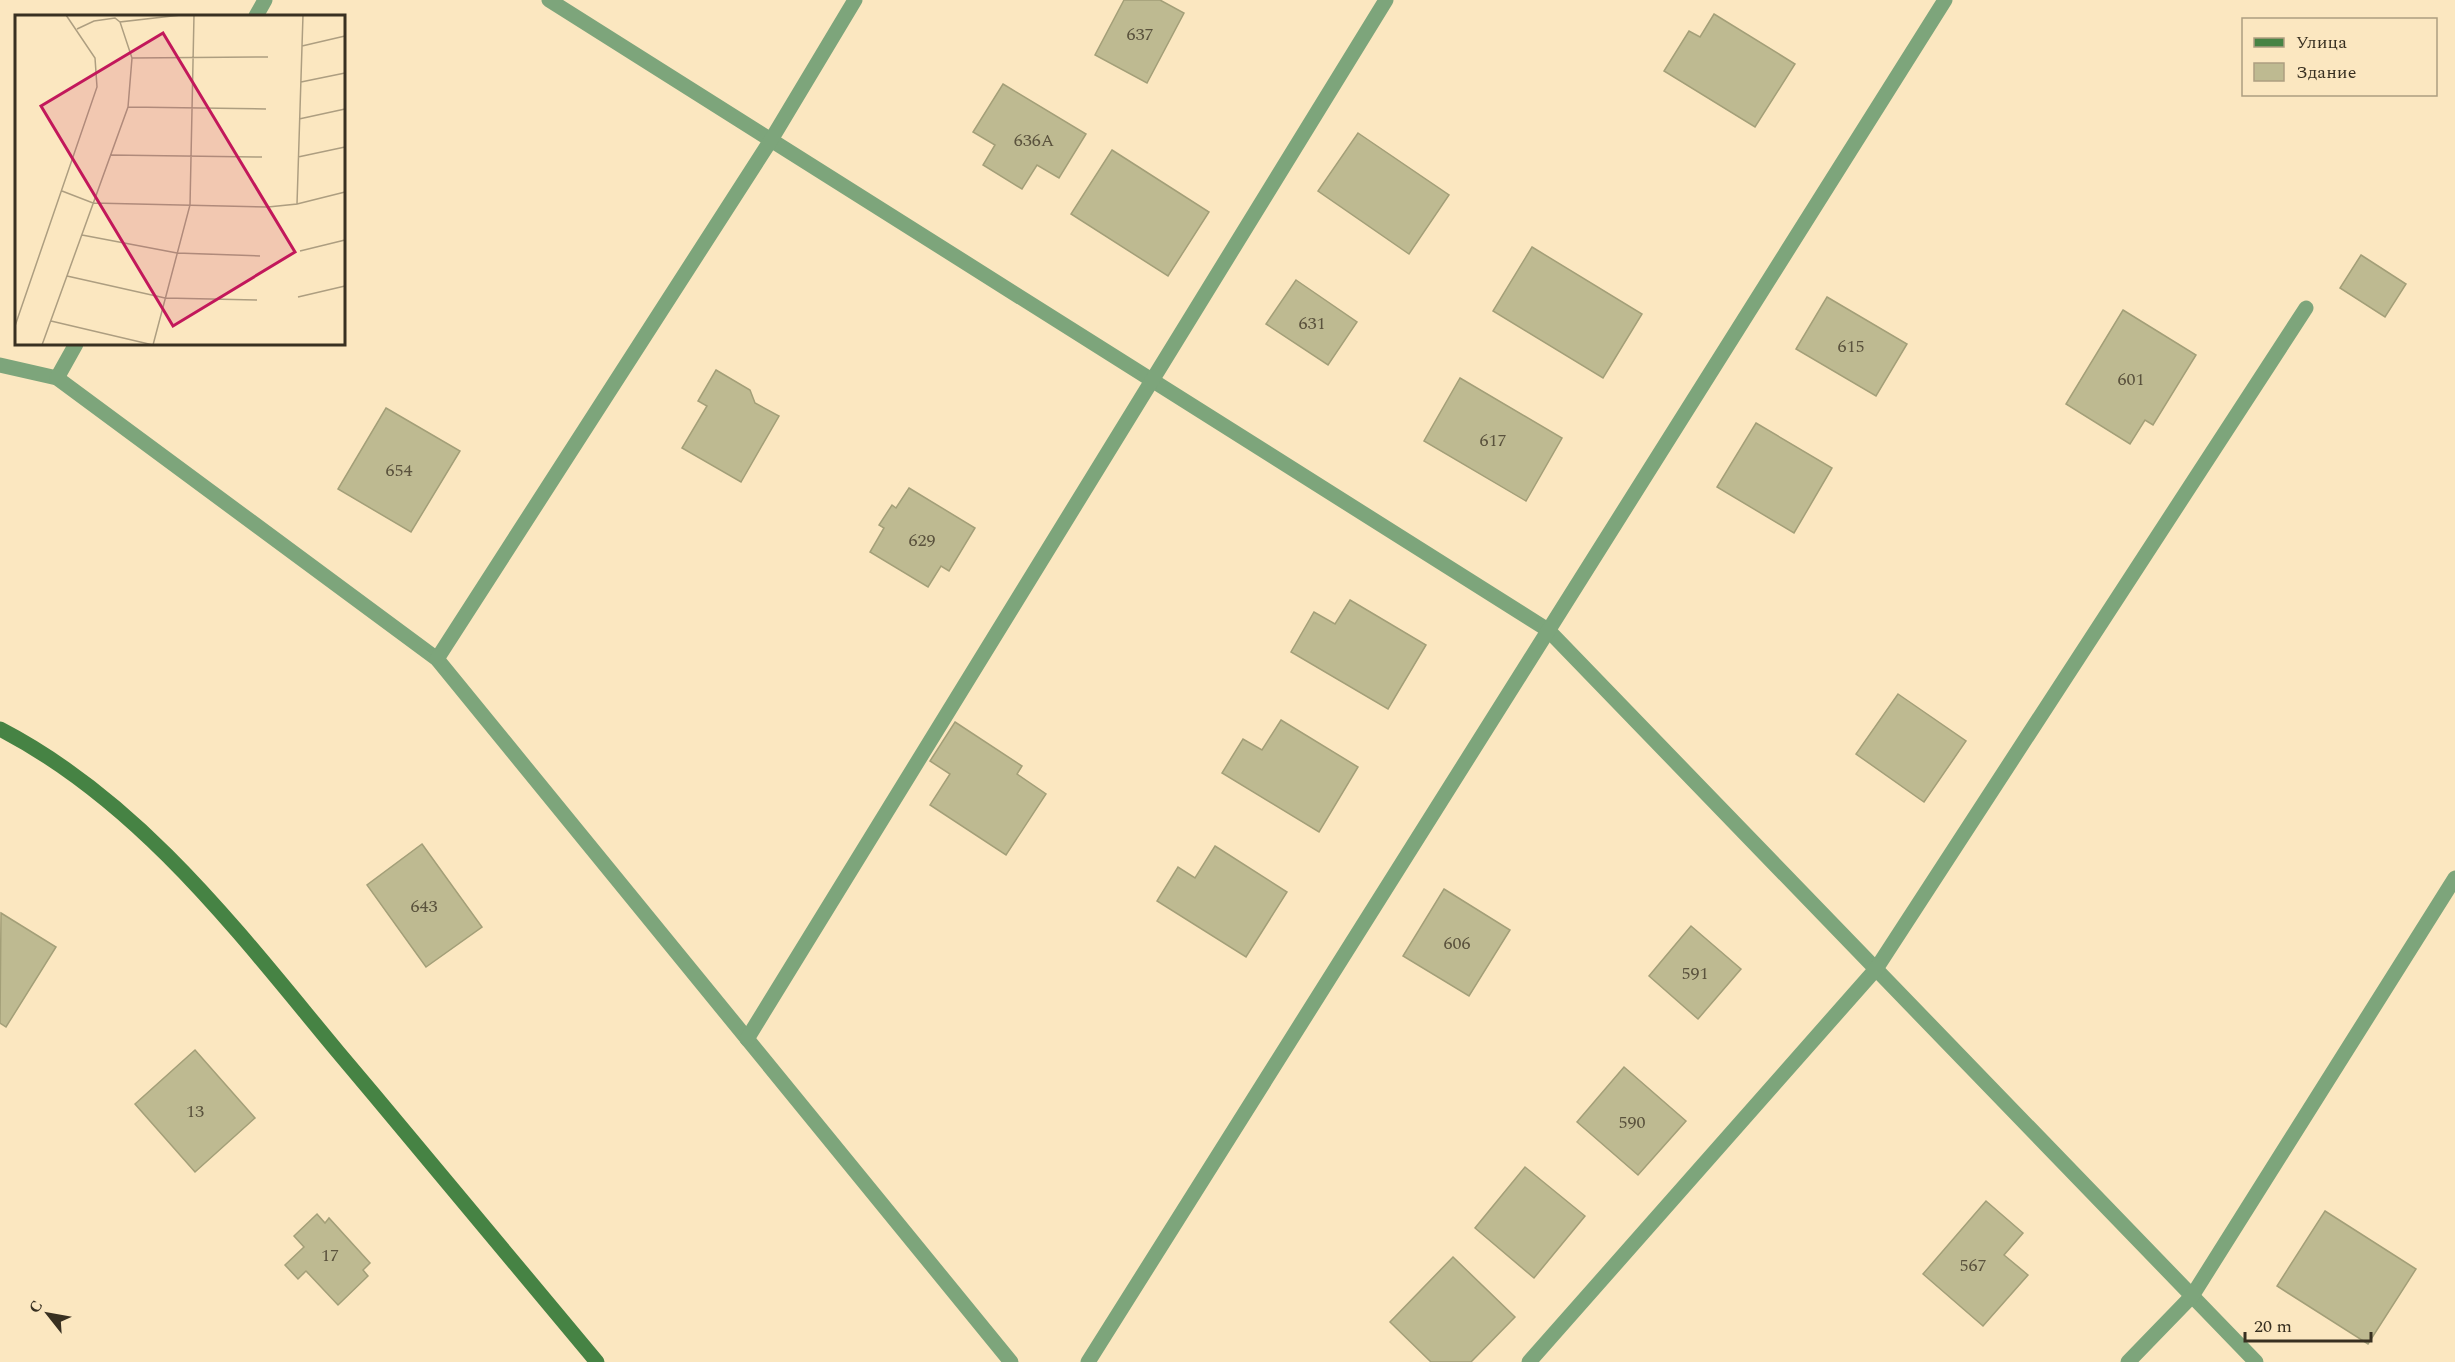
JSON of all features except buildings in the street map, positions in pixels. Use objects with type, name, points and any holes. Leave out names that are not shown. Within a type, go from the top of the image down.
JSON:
[{"type":"street","points":[[257,15],[265,0]]},
{"type":"street","points":[[549,0],[1548,630],[2256,1362]]},
{"type":"street","points":[[437,659],[771,140],[855,0]]},
{"type":"street","points":[[747,1038],[1386,0]]},
{"type":"street","points":[[1088,1362],[1945,0]]},
{"type":"street","points":[[1529,1362],[1876,969],[2306,308]]},
{"type":"street","points":[[57,378],[75,345]]},
{"type":"street","points":[[0,365],[57,378],[437,659],[1011,1362]]},
{"type":"street","points":[[0,729],[65,768],[119,810],[163,851],[231,924],[597,1362]]},
{"type":"street","points":[[2128,1362],[2192,1296],[2455,878]]}]
